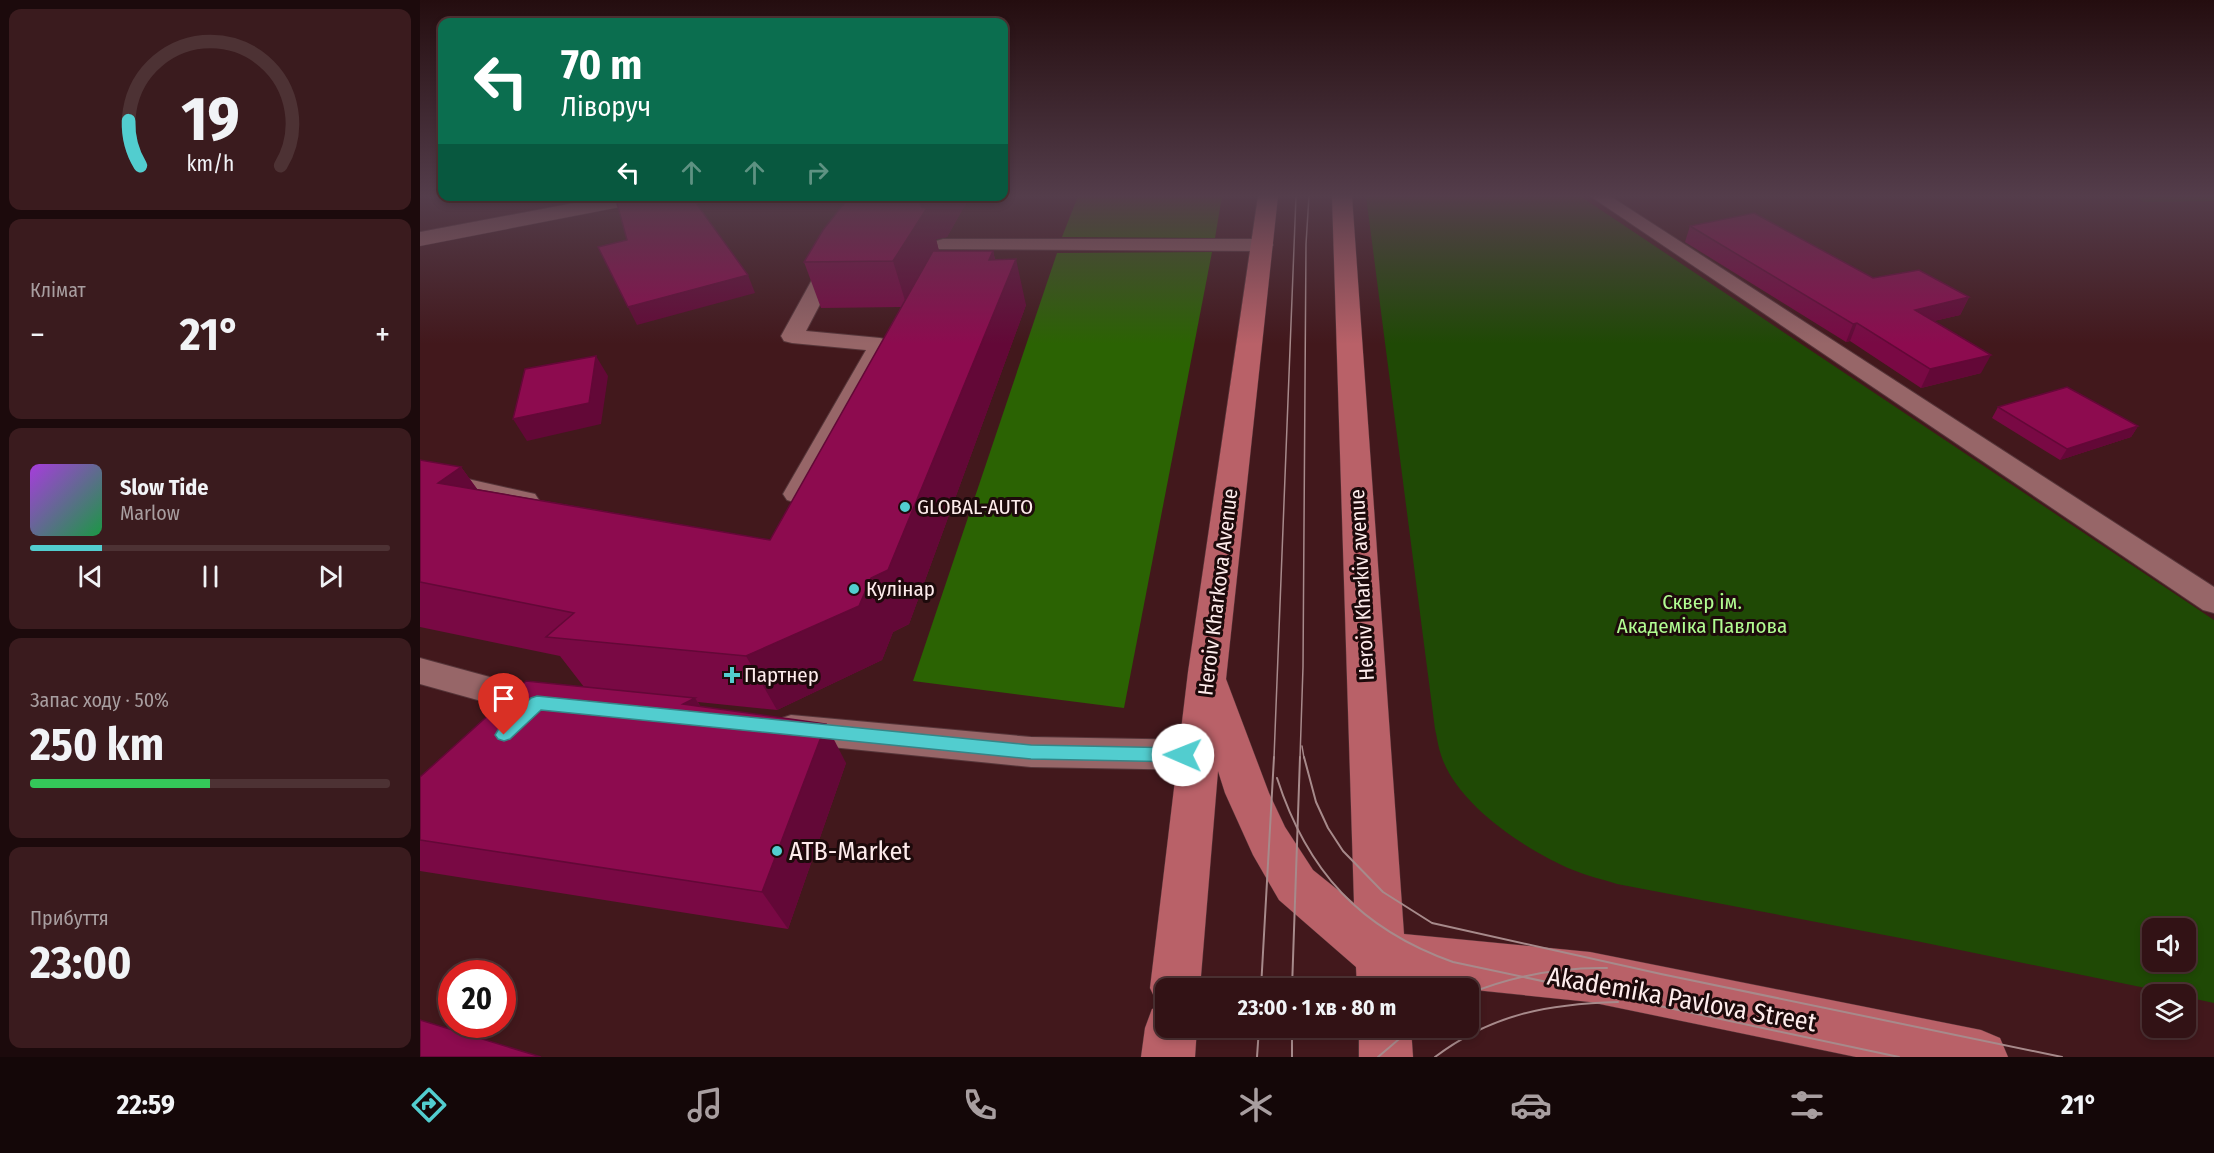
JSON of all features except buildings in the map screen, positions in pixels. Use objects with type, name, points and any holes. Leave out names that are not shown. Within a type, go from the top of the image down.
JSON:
[{"type":"main road","name":"Heroiv Kharkova Avenue","points":[[1176,978],[1207,672],[1263,245]]},
{"type":"main road","name":"Heroiv Kharkiv avenue","points":[[1338,245],[1382,972]]},
{"type":"main road","points":[[1207,672],[1247,793],[1269,841],[1296,885],[1382,972]]},
{"type":"main road","name":"Akademika Pavlova Street","points":[[1382,972],[1590,977],[1981,1057]]},
{"type":"main road","points":[[1168,1057],[1170,1038]]},
{"type":"main road","points":[[1385,1038],[1386,1057]]},
{"type":"lane","points":[[787,512],[880,345],[792,336],[850,245]]},
{"type":"lane","points":[[1674,245],[2214,602]]},
{"type":"lane","points":[[420,512],[459,485],[550,505]]},
{"type":"lane","points":[[420,671],[537,703],[572,706]]},
{"type":"lane","points":[[512,727],[537,703]]},
{"type":"lane","points":[[757,725],[1031,752],[1199,755]]},
{"type":"green space","name":"Сквер ім. Академіка Павлова","points":[[1372,245],[1654,245],[2214,620],[2214,1003],[2196,999],[2196,984],[2142,984],[2142,987],[1617,884],[1555,862],[1515,838],[1478,808],[1449,774],[1440,752],[1435,729]]},
{"type":"green space","points":[[1212,252],[1124,708],[913,681],[1057,253]]},
{"type":"tram line","points":[[1274,758],[1294,245]]},
{"type":"tram line","points":[[1300,758],[1303,667],[1306,245]]},
{"type":"tram line","points":[[1302,746],[1304,758]]},
{"type":"tram line","points":[[1262,978],[1274,757]]},
{"type":"tram line","points":[[1298,828],[1300,757]]},
{"type":"tram line","points":[[1304,757],[1316,802],[1328,828],[1343,851],[1383,892],[1432,923],[1661,974],[2062,1057]]},
{"type":"tram line","points":[[1277,778],[1298,828]]},
{"type":"tram line","points":[[1292,978],[1298,828]]},
{"type":"tram line","points":[[1298,828],[1321,868],[1341,892],[1364,914],[1390,932],[1453,962],[1523,977]]},
{"type":"tram line","points":[[1523,977],[1571,969],[1607,968]]},
{"type":"tram line","points":[[1479,990],[1523,977]]},
{"type":"tram line","points":[[1523,977],[1899,1057]]},
{"type":"tram line","points":[[1435,1057],[1456,1042],[1478,1031],[1522,1014],[1568,1005],[1618,1002]]},
{"type":"tram line","points":[[1257,1057],[1258,1038]]},
{"type":"tram line","points":[[1292,1038],[1292,1057]]},
{"type":"tram line","points":[[1378,1057],[1400,1038]]},
{"type":"place","name":"GLOBAL-AUTO","points":[[905,507]]},
{"type":"place","name":"Кулінар","points":[[854,589]]},
{"type":"place","name":"Партнер","points":[[732,675]]},
{"type":"place","name":"ATB-Market","points":[[777,851]]},
{"type":"route","points":[[504,735],[537,703],[1031,752],[1183,755]]}]
